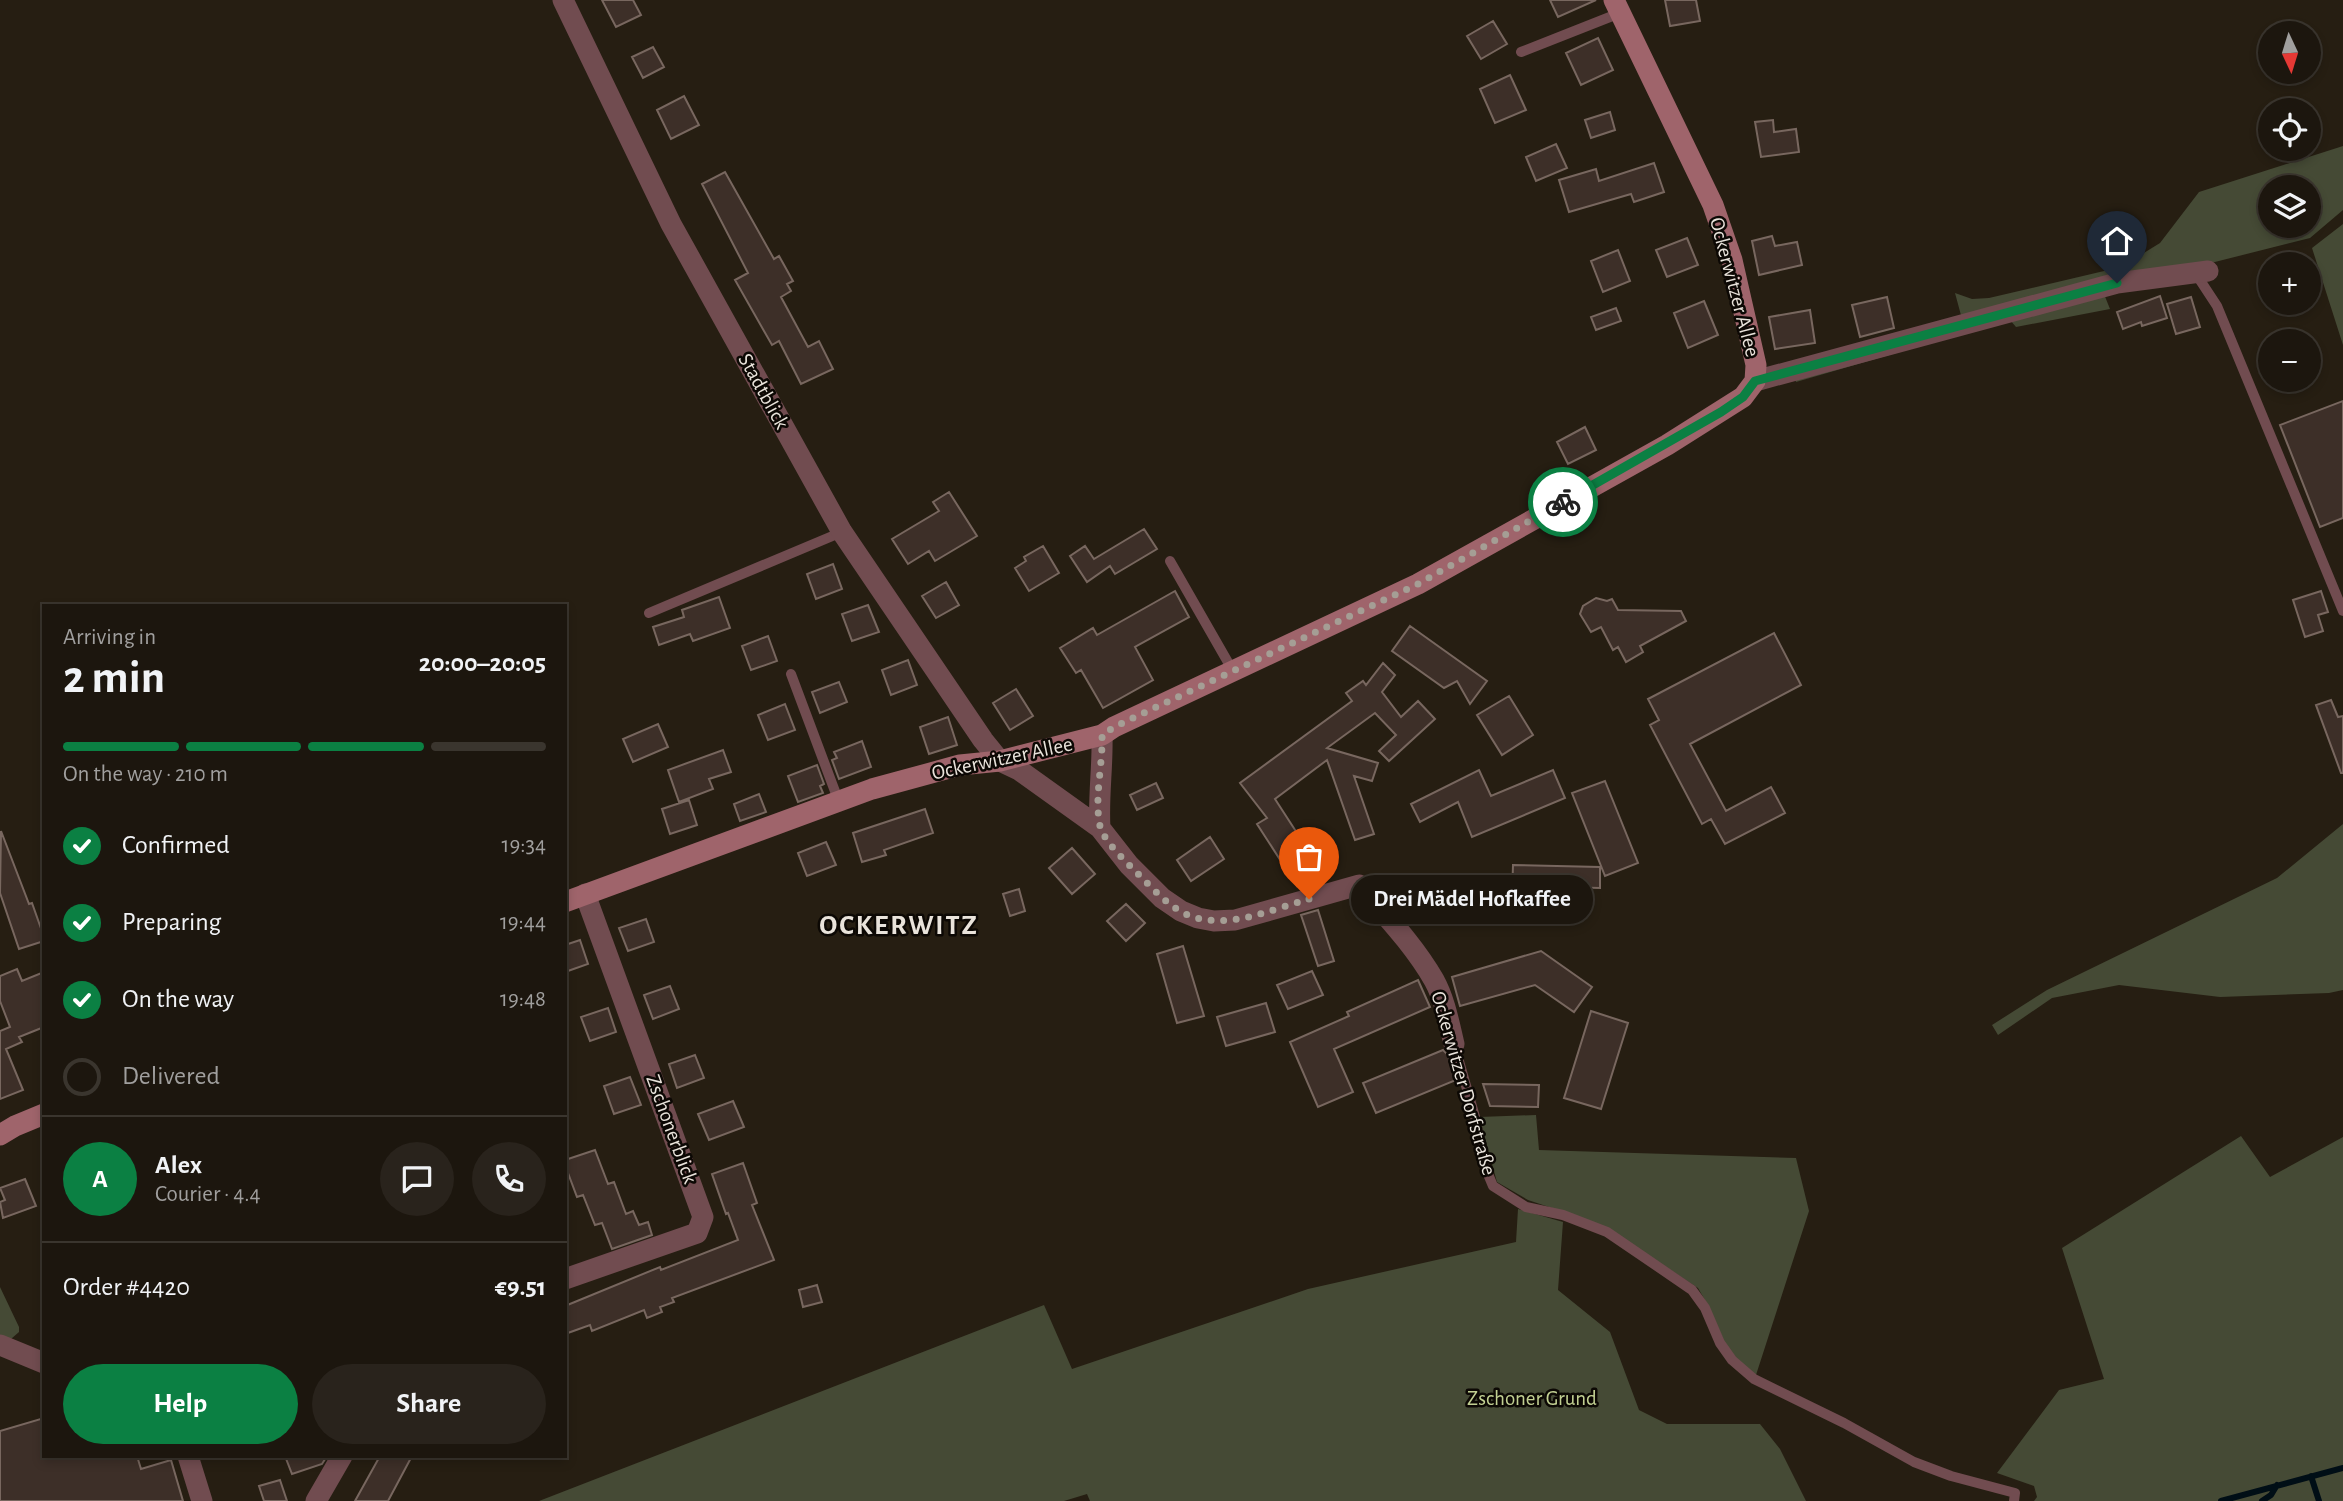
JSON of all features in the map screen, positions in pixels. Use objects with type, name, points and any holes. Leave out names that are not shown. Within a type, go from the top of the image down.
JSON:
[{"type":"street","name":"Stadtblick","points":[[562,0],[671,224],[842,532],[1000,761]]},
{"type":"street","name":"Ockerwitzer Allee","points":[[575,898],[872,789],[960,765],[1000,761],[1102,735],[1418,584],[1677,439],[1743,397],[1755,381],[1756,365],[1732,260],[1713,205],[1617,7]]},
{"type":"street","points":[[1755,381],[2117,283],[2202,272]]},
{"type":"street","points":[[1100,828],[1098,801],[1103,755],[1102,735]]},
{"type":"street","name":"Ockerwitzer Dorfstraße","points":[[1000,761],[1019,770],[1100,828],[1129,865],[1162,898],[1181,911],[1198,918],[1214,921],[1235,920],[1359,885],[1400,932],[1435,981],[1447,1010],[1454,1044]]},
{"type":"street","name":"Zschonerblick","points":[[567,1278],[697,1233],[703,1217],[575,898]]},
{"type":"street","points":[[0,1135],[42,1115]]},
{"type":"street","points":[[0,1345],[42,1362]]},
{"type":"street","points":[[189,1458],[202,1501]]},
{"type":"street","points":[[316,1501],[341,1458]]},
{"type":"lane","points":[[1521,52],[1617,7]]},
{"type":"lane","points":[[2202,272],[2343,611]]},
{"type":"lane","points":[[649,613],[842,532]]},
{"type":"lane","points":[[1170,561],[1233,671]]},
{"type":"lane","points":[[791,674],[838,802]]},
{"type":"lane","name":"Ockerwitzer Dorfstraße","points":[[1454,1044],[1475,1118],[1485,1167],[1493,1186],[1526,1207],[1563,1215],[1607,1232],[1692,1290],[1705,1308],[1720,1343],[1732,1360],[1754,1378],[1914,1462],[1951,1476],[2015,1493],[2014,1501]]},
{"type":"green space","points":[[2343,146],[2343,210],[2321,229],[2321,175],[2258,175],[2258,238],[2310,238],[2195,267],[1962,319],[1955,293],[1972,299],[1989,298],[2121,267],[2160,243],[2199,192],[2296,161],[2321,161],[2321,153]]},
{"type":"green space","points":[[2343,224],[2343,345],[2321,276],[2321,252],[2313,252],[2312,248]]},
{"type":"green space","points":[[2104,294],[2110,309],[2016,327],[2010,320],[1796,382],[1794,376]]},
{"type":"green space","points":[[2343,824],[2343,990],[2329,993],[2220,997],[2119,985],[2052,998],[1998,1035],[1992,1025],[2047,990],[2277,878]]},
{"type":"green space","points":[[1536,1115],[1539,1150],[1796,1158],[1809,1211],[1756,1375],[1736,1358],[1725,1343],[1698,1288],[1654,1259],[1564,1212],[1528,1200],[1497,1182],[1479,1117]]},
{"type":"green space","points":[[2241,1136],[2270,1177],[2343,1137],[2343,1501],[2034,1501],[2037,1497],[2034,1486],[1997,1473],[2059,1390],[2104,1379],[2062,1248]]},
{"type":"green space","name":"Zschoner Grund","points":[[1518,1209],[1563,1222],[1558,1290],[1610,1332],[1639,1410],[1667,1424],[1760,1424],[1780,1449],[1806,1501],[1090,1501],[1087,1494],[1064,1501],[539,1501],[1044,1305],[1072,1369],[1308,1289],[1516,1242]]},
{"type":"green space","points":[[0,1287],[19,1327],[19,1332],[11,1339],[0,1336]]},
{"type":"building","points":[[602,0],[633,0],[641,15],[616,27]]},
{"type":"building","points":[[1550,0],[1596,0],[1558,17]]},
{"type":"building","points":[[1665,0],[1696,0],[1700,21],[1670,26]]},
{"type":"building","points":[[1493,21],[1507,44],[1481,59],[1467,36]]},
{"type":"building","points":[[1598,38],[1613,70],[1581,85],[1566,53]]},
{"type":"building","points":[[653,47],[664,67],[643,78],[632,57]]},
{"type":"building","points":[[1510,75],[1526,110],[1495,123],[1480,89]]},
{"type":"building","points":[[684,96],[699,125],[671,139],[657,110]]},
{"type":"building","points":[[1610,112],[1615,130],[1591,138],[1585,120]]},
{"type":"building","points":[[1773,120],[1774,132],[1796,129],[1799,152],[1761,157],[1755,122]]},
{"type":"building","points":[[1556,144],[1567,168],[1536,181],[1526,157]]},
{"type":"building","points":[[1654,163],[1664,192],[1634,202],[1631,194],[1569,212],[1559,180],[1596,169],[1599,181]]},
{"type":"building","points":[[725,172],[774,259],[779,256],[793,281],[787,284],[791,291],[781,297],[808,347],[819,341],[833,369],[801,384],[779,341],[772,345],[735,280],[748,273],[702,184]]},
{"type":"building","points":[[1772,236],[1775,246],[1797,242],[1802,265],[1759,275],[1752,241]]},
{"type":"building","points":[[1687,238],[1698,265],[1667,277],[1656,250]]},
{"type":"building","points":[[1618,250],[1630,281],[1603,292],[1591,261]]},
{"type":"building","points":[[2160,296],[2167,318],[2142,326],[2141,322],[2123,329],[2117,312]]},
{"type":"building","points":[[1887,297],[1894,328],[1860,337],[1852,305]]},
{"type":"building","points":[[2191,297],[2200,327],[2176,334],[2167,304]]},
{"type":"building","points":[[1704,301],[1718,335],[1688,348],[1674,313]]},
{"type":"building","points":[[1616,308],[1621,321],[1596,330],[1591,317]]},
{"type":"building","points":[[1810,310],[1815,343],[1775,349],[1769,317]]},
{"type":"building","points":[[2343,401],[2343,518],[2320,527],[2280,425]]},
{"type":"building","points":[[1585,427],[1596,450],[1568,464],[1557,442]]},
{"type":"building","points":[[949,492],[977,536],[935,561],[929,551],[908,564],[892,539],[939,511],[933,502]]},
{"type":"building","points":[[1144,529],[1157,549],[1115,574],[1110,566],[1087,582],[1070,556],[1085,546],[1094,559]]},
{"type":"building","points":[[1043,546],[1059,573],[1029,591],[1015,568],[1026,561],[1024,557]]},
{"type":"building","points":[[833,564],[842,589],[816,599],[807,574]]},
{"type":"building","points":[[946,582],[959,605],[936,618],[922,596]]},
{"type":"building","points":[[1175,591],[1189,617],[1135,647],[1153,680],[1103,708],[1081,670],[1076,673],[1060,648],[1093,628],[1097,635]]},
{"type":"building","points":[[2321,591],[2328,612],[2318,615],[2323,631],[2305,637],[2293,600]]},
{"type":"building","points":[[719,597],[730,628],[693,641],[690,634],[659,645],[653,627],[684,617],[682,610]]},
{"type":"building","points":[[1596,598],[1607,601],[1612,599],[1618,610],[1681,611],[1686,621],[1640,646],[1643,652],[1626,662],[1618,647],[1613,650],[1601,627],[1591,632],[1580,614],[1583,606]]},
{"type":"building","points":[[868,605],[879,632],[852,641],[842,614]]},
{"type":"building","points":[[1410,626],[1487,681],[1470,704],[1457,681],[1444,688],[1392,651]]},
{"type":"building","points":[[1774,633],[1801,685],[1690,744],[1726,811],[1771,787],[1785,813],[1725,844],[1711,819],[1702,824],[1650,725],[1659,720],[1648,699]]},
{"type":"building","points":[[768,636],[777,661],[751,670],[742,646]]},
{"type":"building","points":[[908,660],[917,685],[891,695],[882,670]]},
{"type":"building","points":[[1383,663],[1395,675],[1382,692],[1401,717],[1418,701],[1435,719],[1389,761],[1379,751],[1396,735],[1375,713],[1327,748],[1378,763],[1372,781],[1354,776],[1374,834],[1355,840],[1327,760],[1275,799],[1321,870],[1297,886],[1257,824],[1267,818],[1240,783],[1352,701],[1346,693],[1363,681],[1366,685]]},
{"type":"building","points":[[839,682],[847,702],[820,713],[812,692]]},
{"type":"building","points":[[1016,689],[1033,716],[1010,730],[993,703]]},
{"type":"building","points":[[1509,696],[1533,735],[1502,755],[1477,715]]},
{"type":"building","points":[[2331,700],[2338,717],[2343,716],[2343,773],[2316,705]]},
{"type":"building","points":[[785,704],[795,730],[768,740],[758,715]]},
{"type":"building","points":[[948,717],[957,745],[929,754],[920,727]]},
{"type":"building","points":[[658,724],[668,747],[633,762],[623,739]]},
{"type":"building","points":[[862,741],[871,767],[839,779],[832,760],[837,758],[834,752]]},
{"type":"building","points":[[723,750],[731,772],[709,779],[713,789],[679,802],[668,770]]},
{"type":"building","points":[[817,765],[824,784],[820,786],[823,793],[798,802],[788,776]]},
{"type":"building","points":[[1479,770],[1491,796],[1553,770],[1565,798],[1472,837],[1458,802],[1420,822],[1411,804]]},
{"type":"building","points":[[1605,781],[1638,863],[1605,876],[1572,793]]},
{"type":"building","points":[[1156,783],[1163,798],[1137,810],[1130,795]]},
{"type":"building","points":[[759,794],[766,812],[740,821],[734,804]]},
{"type":"building","points":[[689,800],[697,825],[670,834],[662,809]]},
{"type":"building","points":[[925,809],[933,833],[884,850],[886,855],[862,862],[853,833]]},
{"type":"building","points":[[1,831],[29,904],[32,903],[42,931],[42,942],[19,949],[0,893]]},
{"type":"building","points":[[1210,837],[1224,859],[1191,881],[1177,860]]},
{"type":"building","points":[[826,842],[836,865],[807,876],[798,853]]},
{"type":"building","points":[[1072,848],[1095,874],[1072,894],[1049,868]]},
{"type":"building","points":[[1513,865],[1600,867],[1600,888],[1561,887],[1561,914],[1543,914],[1543,898],[1512,897]]},
{"type":"building","points":[[1019,889],[1025,911],[1010,916],[1003,894]]},
{"type":"building","points":[[1126,904],[1145,923],[1126,941],[1107,921]]},
{"type":"building","points":[[1318,910],[1334,961],[1318,966],[1301,915]]},
{"type":"building","points":[[646,919],[654,942],[628,951],[619,928]]},
{"type":"building","points":[[580,940],[588,964],[567,971],[567,944]]},
{"type":"building","points":[[1183,946],[1204,1016],[1177,1023],[1157,954]]},
{"type":"building","points":[[1541,951],[1592,987],[1574,1012],[1535,985],[1460,1006],[1452,977]]},
{"type":"building","points":[[17,969],[22,981],[42,973],[42,1028],[19,1037],[22,1042],[6,1049],[23,1090],[0,1099],[0,1031],[10,1027],[0,1001],[0,976]]},
{"type":"building","points":[[1312,971],[1323,995],[1288,1009],[1277,985]]},
{"type":"building","points":[[1418,980],[1430,1007],[1334,1049],[1353,1092],[1318,1107],[1290,1042],[1349,1016],[1347,1012]]},
{"type":"building","points":[[670,986],[679,1009],[653,1019],[644,995]]},
{"type":"building","points":[[1266,1003],[1275,1032],[1226,1046],[1217,1017]]},
{"type":"building","points":[[608,1008],[616,1032],[590,1041],[581,1017]]},
{"type":"building","points":[[1591,1011],[1628,1023],[1601,1109],[1564,1098]]},
{"type":"building","points":[[1443,1050],[1449,1056],[1456,1080],[1376,1113],[1363,1083]]},
{"type":"building","points":[[695,1055],[704,1078],[677,1088],[669,1064]]},
{"type":"building","points":[[630,1077],[641,1105],[614,1114],[604,1086]]},
{"type":"building","points":[[1483,1084],[1539,1085],[1538,1107],[1490,1106]]},
{"type":"building","points":[[733,1101],[744,1127],[709,1140],[698,1114]]},
{"type":"building","points":[[595,1150],[608,1184],[614,1182],[626,1214],[633,1211],[639,1225],[648,1222],[652,1235],[612,1249],[602,1223],[595,1225],[583,1195],[577,1197],[567,1170],[567,1159]]},
{"type":"building","points":[[743,1163],[757,1203],[752,1205],[774,1260],[672,1298],[674,1302],[660,1307],[662,1312],[647,1318],[644,1310],[592,1331],[590,1325],[567,1333],[567,1305],[660,1267],[661,1270],[738,1240],[712,1174]]},
{"type":"building","points":[[25,1179],[36,1206],[3,1218],[0,1202],[5,1200],[0,1188]]},
{"type":"building","points":[[817,1285],[822,1302],[803,1307],[799,1290]]},
{"type":"building","points":[[42,1419],[42,1458],[138,1458],[141,1469],[171,1460],[183,1501],[0,1501],[0,1431]]},
{"type":"building","points":[[286,1458],[326,1458],[322,1464],[292,1474]]},
{"type":"building","points":[[379,1458],[411,1458],[388,1501],[355,1501]]},
{"type":"building","points":[[280,1480],[287,1501],[264,1501],[259,1486]]},
{"type":"waterway","points":[[2221,1501],[2343,1468]]},
{"type":"waterway","points":[[2311,1476],[2319,1501]]},
{"type":"waterway","points":[[2262,1501],[2271,1495],[2277,1485]]},
{"type":"way so far","points":[[1309,899],[1235,920],[1214,921],[1181,911],[1162,898],[1112,846],[1100,828],[1098,801],[1103,755],[1102,735],[1418,584],[1563,502]]},
{"type":"place","name":"Drei Mädel Hofkaffee","points":[[1309,899]]},
{"type":"district","name":"OCKERWITZ","points":[[899,924]]},
{"type":"route","points":[[1563,502],[1721,412],[1743,397],[1755,381],[2117,283]]}]
